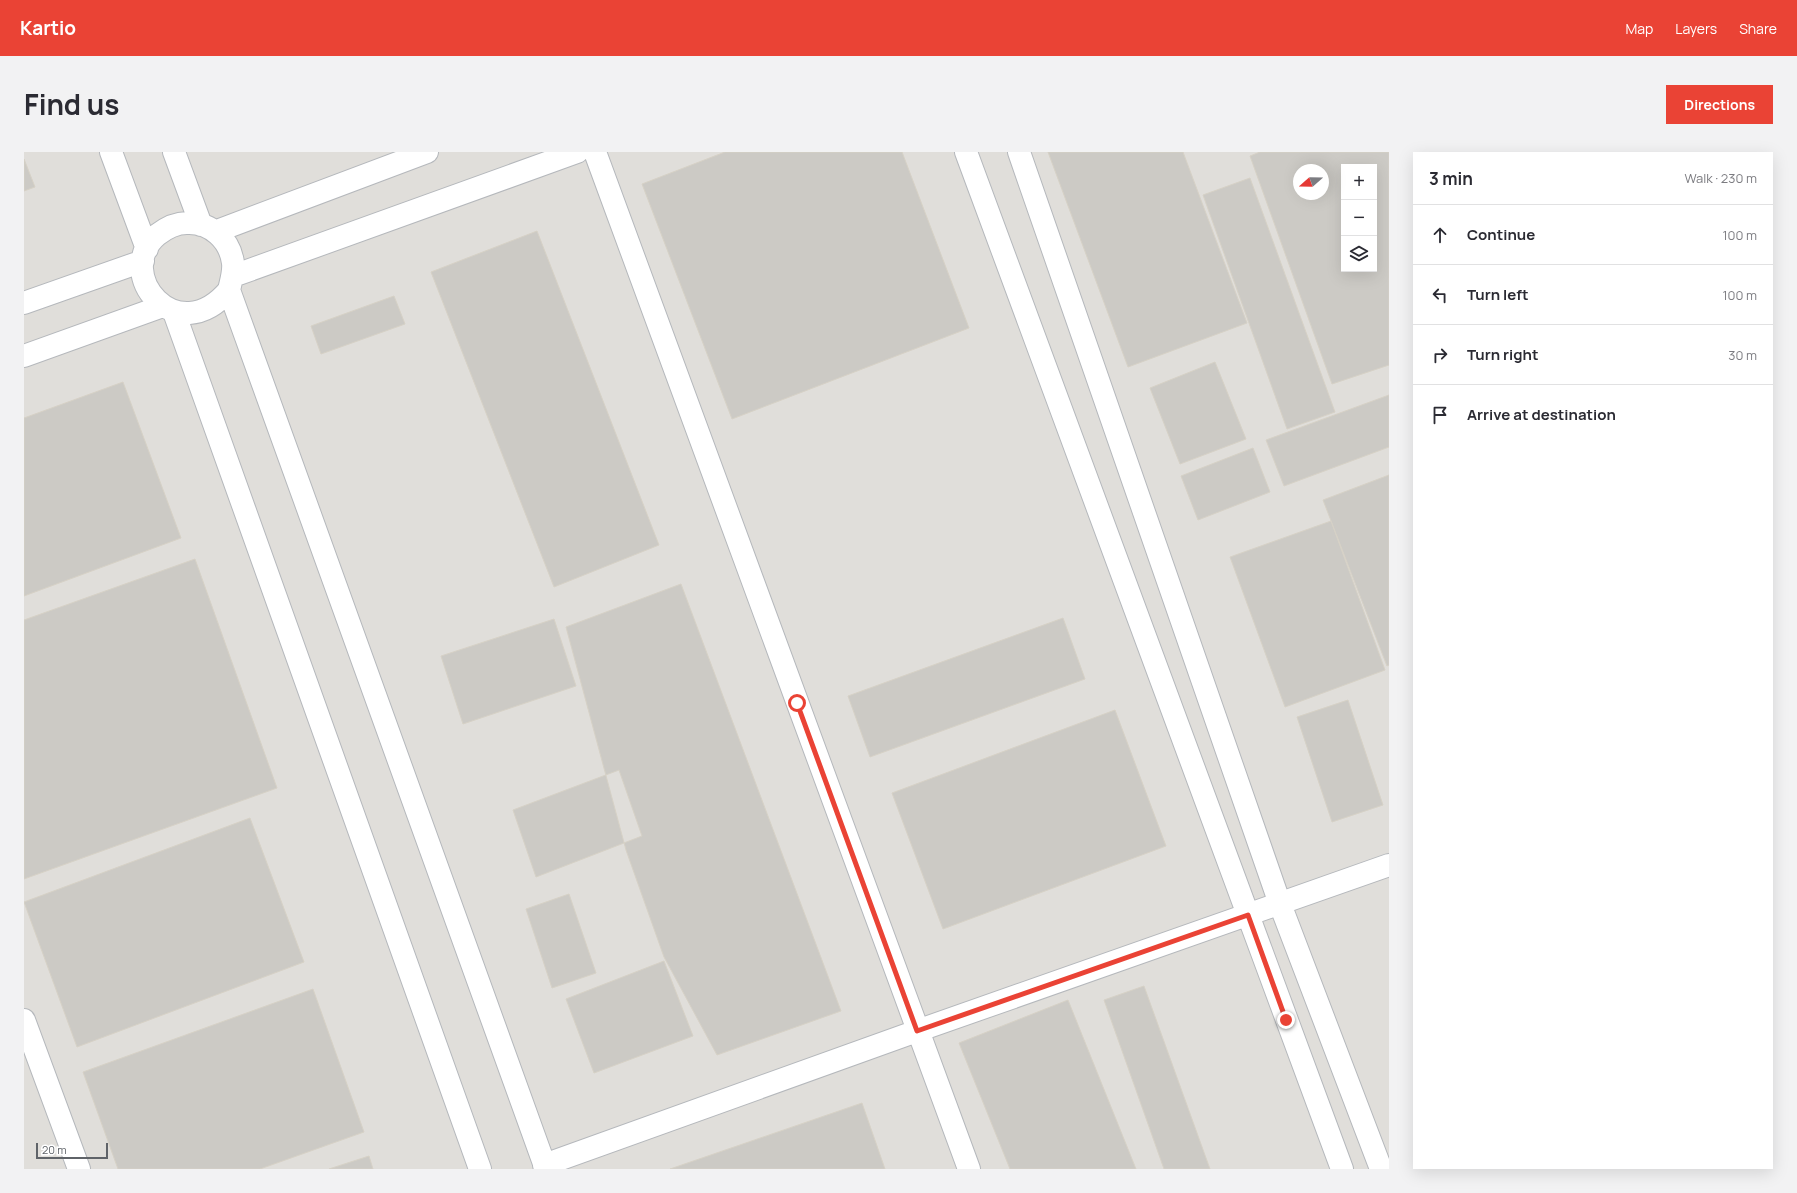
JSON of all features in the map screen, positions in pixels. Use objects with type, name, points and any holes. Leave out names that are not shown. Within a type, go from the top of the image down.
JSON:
[{"type":"street","points":[[111,152],[145,255]]},
{"type":"street","points":[[174,152],[209,228],[229,250],[232,263],[231,283],[545,1167],[917,1031],[1389,865]]},
{"type":"street","points":[[427,152],[209,228],[188,223],[175,224],[154,238],[145,255],[143,274],[146,286],[153,297],[169,309],[187,314],[200,312],[212,307],[231,283],[577,152]]},
{"type":"street","points":[[595,152],[969,1169]]},
{"type":"street","points":[[966,152],[1342,1169]]},
{"type":"street","points":[[1019,152],[1280,904],[1381,1169]]},
{"type":"street","points":[[24,303],[145,255]]},
{"type":"street","points":[[24,356],[169,309]]},
{"type":"street","points":[[169,309],[480,1169]]},
{"type":"street","points":[[24,1020],[79,1169]]},
{"type":"shaded area","points":[[24,152],[1389,152],[1389,1169],[24,1169]]},
{"type":"building","points":[[725,152],[902,152],[969,328],[732,419],[642,184]]},
{"type":"building","points":[[1048,152],[1183,152],[1247,323],[1128,367]]},
{"type":"building","points":[[1260,152],[1389,152],[1389,365],[1332,384],[1250,156]]},
{"type":"building","points":[[24,159],[35,187],[24,191]]},
{"type":"building","points":[[1250,178],[1335,412],[1287,429],[1203,195]]},
{"type":"building","points":[[537,231],[659,545],[554,587],[431,272]]},
{"type":"building","points":[[394,296],[405,324],[321,354],[311,326]]},
{"type":"building","points":[[1215,362],[1246,439],[1180,464],[1150,388]]},
{"type":"building","points":[[123,382],[181,538],[24,596],[24,418]]},
{"type":"building","points":[[1389,395],[1389,447],[1284,486],[1266,440]]},
{"type":"building","points":[[1253,448],[1270,492],[1198,520],[1181,476]]},
{"type":"building","points":[[1389,475],[1389,665],[1387,666],[1323,500]]},
{"type":"building","points":[[1331,521],[1385,670],[1285,707],[1230,557]]},
{"type":"building","points":[[195,559],[277,788],[24,879],[24,620]]},
{"type":"building","points":[[681,584],[841,1011],[717,1055],[664,957],[626,850],[566,627]]},
{"type":"building","points":[[1063,618],[1085,679],[870,757],[848,696]]},
{"type":"building","points":[[554,619],[576,686],[463,724],[441,656]]},
{"type":"building","points":[[1348,700],[1383,805],[1332,822],[1297,717]]},
{"type":"building","points":[[1115,710],[1166,846],[943,929],[892,793]]},
{"type":"building","points":[[619,770],[642,836],[536,877],[513,810]]},
{"type":"building","points":[[250,818],[304,962],[77,1047],[24,902]]},
{"type":"building","points":[[569,894],[596,973],[552,988],[526,909]]},
{"type":"building","points":[[664,961],[693,1036],[594,1073],[566,999]]},
{"type":"building","points":[[1144,986],[1210,1169],[1164,1169],[1104,1000]]},
{"type":"building","points":[[313,989],[364,1132],[260,1169],[118,1169],[83,1072]]},
{"type":"building","points":[[1068,1000],[1136,1169],[1010,1169],[959,1043]]},
{"type":"building","points":[[862,1103],[885,1169],[670,1169]]},
{"type":"building","points":[[369,1156],[373,1169],[329,1169]]},
{"type":"route","points":[[797,703],[917,1031],[1248,915],[1286,1020]]}]
